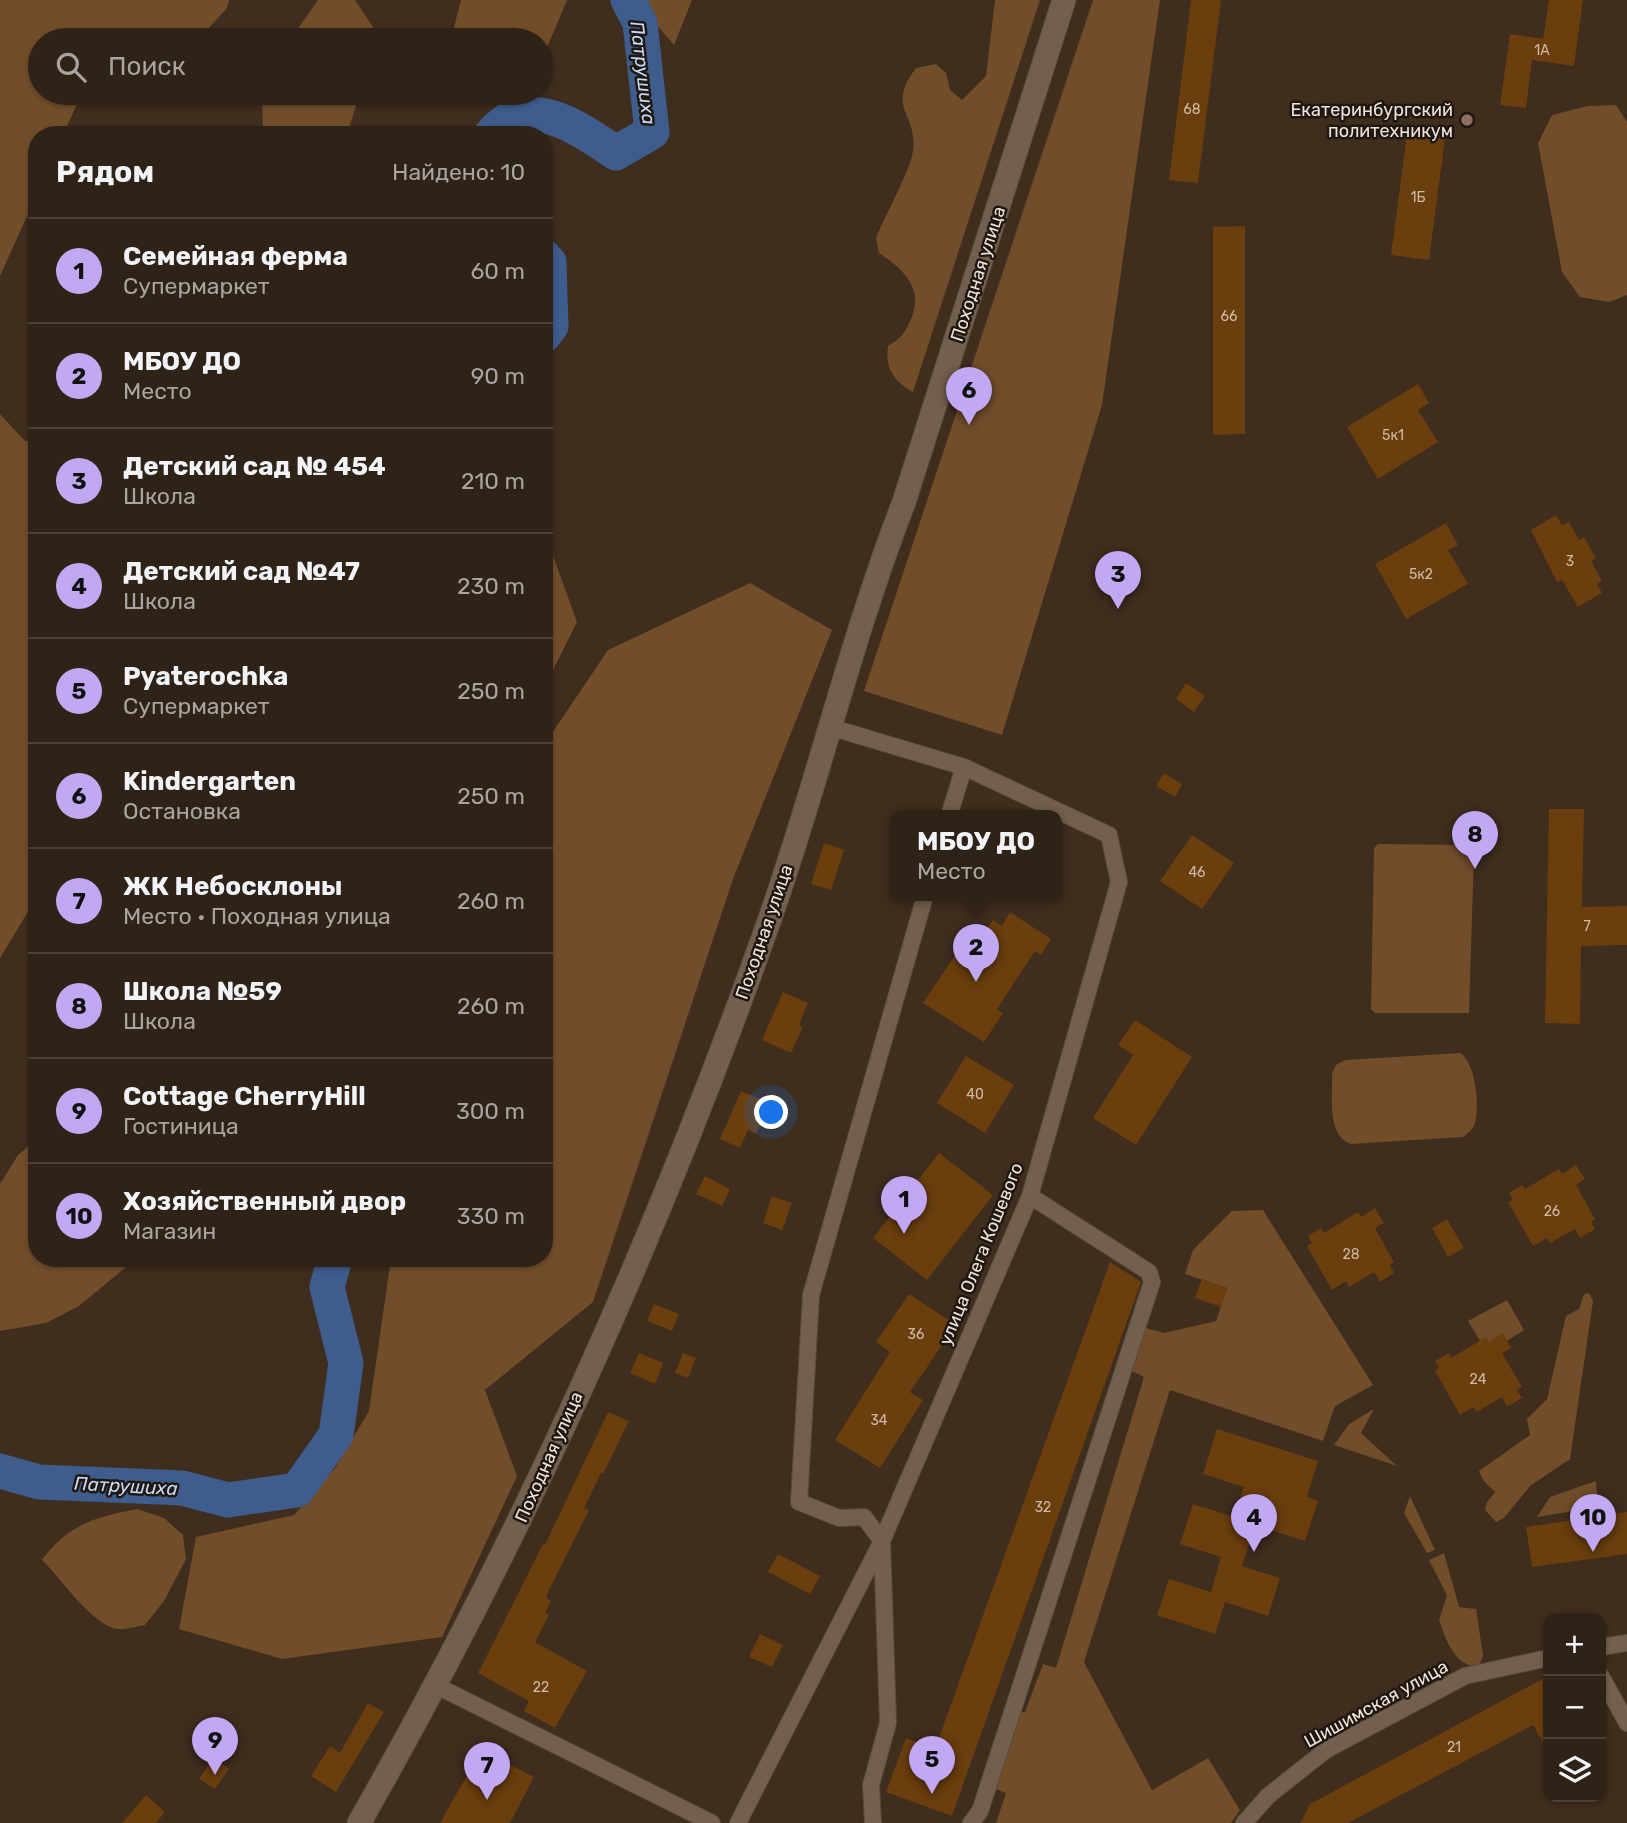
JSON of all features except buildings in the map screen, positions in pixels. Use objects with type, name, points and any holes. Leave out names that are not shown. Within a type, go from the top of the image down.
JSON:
[{"type":"main road","name":"Походная улица","points":[[359,1823],[437,1686],[523,1516],[689,1140],[769,923],[1064,0]]},
{"type":"street","name":"улица Олега Кошевого","points":[[830,727],[964,767],[1056,810]]},
{"type":"street","points":[[951,810],[964,767]]},
{"type":"street","name":"улица Олега Кошевого","points":[[738,1823],[882,1541],[1030,1196],[1119,882],[1109,835],[1062,813]]},
{"type":"street","points":[[873,1823],[871,1785],[888,1723],[882,1541],[864,1517],[839,1518],[799,1502],[811,1295],[924,901]]},
{"type":"street","points":[[971,1823],[980,1811],[1152,1282],[1150,1272],[1030,1196]]},
{"type":"street","points":[[1606,1646],[1627,1643]]},
{"type":"street","name":"Шишимская улица","points":[[1244,1823],[1268,1796],[1326,1751],[1465,1676],[1543,1659]]},
{"type":"street","points":[[1606,1685],[1627,1723]]},
{"type":"street","points":[[437,1686],[712,1823]]},
{"type":"shaded area","points":[[0,0],[229,0],[227,8],[209,28],[28,28],[28,105],[77,105],[67,126],[28,126],[28,214],[0,276]]},
{"type":"shaded area","points":[[318,0],[355,0],[373,28],[298,28]]},
{"type":"shaded area","points":[[461,0],[567,0],[553,33],[553,28],[454,28]]},
{"type":"shaded area","points":[[635,0],[692,0],[674,45]]},
{"type":"shaded area","points":[[995,0],[1040,0],[913,392],[892,373],[887,354],[888,346],[902,335],[910,321],[914,310],[914,290],[897,266],[879,253],[876,238],[903,181],[913,151],[913,138],[903,93],[916,68],[936,64],[946,73],[950,90],[962,100],[986,76]]},
{"type":"shaded area","points":[[1093,0],[1160,0],[1102,405],[1002,735],[864,691]]},
{"type":"shaded area","points":[[262,105],[356,105],[350,126],[263,126]]},
{"type":"shaded area","points":[[1616,105],[1627,122],[1627,295],[1609,302],[1580,297],[1562,272],[1538,143],[1552,115],[1588,106]]},
{"type":"shaded area","points":[[0,414],[28,442],[28,912],[0,958]]},
{"type":"shaded area","points":[[553,556],[577,622],[553,670]]},
{"type":"shaded area","points":[[750,583],[832,630],[733,879],[593,1302],[485,1390],[517,1476],[442,1637],[282,1659],[179,1629],[196,1537],[294,1515],[335,1468],[369,1411],[390,1267],[553,1267],[553,732],[608,650]]},
{"type":"shaded area","points":[[1378,844],[1468,845],[1474,851],[1469,1013],[1375,1013],[1371,1009],[1374,848]]},
{"type":"shaded area","points":[[1461,1053],[1473,1074],[1477,1102],[1475,1124],[1463,1137],[1351,1144],[1338,1132],[1332,1114],[1332,1073],[1336,1065],[1345,1060]]},
{"type":"shaded area","points":[[28,1147],[28,1267],[126,1267],[79,1306],[46,1323],[0,1331],[0,1184],[18,1155]]},
{"type":"shaded area","points":[[1263,1210],[1373,1385],[1335,1406],[1323,1441],[1170,1390],[1084,1662],[1152,1790],[1208,1758],[1240,1810],[1231,1823],[996,1823],[1006,1793],[993,1788],[1018,1711],[1025,1712],[1043,1664],[1056,1668],[1144,1377],[1127,1369],[1142,1327],[1164,1333],[1216,1321],[1227,1288],[1185,1274],[1193,1250],[1232,1211]]},
{"type":"shaded area","points":[[1589,1293],[1593,1301],[1570,1459],[1530,1486],[1504,1518],[1496,1522],[1485,1510],[1487,1502],[1495,1492],[1483,1480],[1479,1471],[1530,1435],[1527,1419],[1547,1399],[1566,1316],[1579,1309],[1584,1294]]},
{"type":"shaded area","points":[[1507,1300],[1524,1330],[1507,1341],[1488,1342],[1486,1338],[1480,1341],[1468,1321]]},
{"type":"shaded area","points":[[1374,1409],[1361,1433],[1397,1466],[1334,1445],[1349,1424]]},
{"type":"shaded area","points":[[1596,1481],[1598,1507],[1537,1517],[1550,1497]]},
{"type":"shaded area","points":[[1410,1496],[1435,1550],[1427,1553],[1404,1513]]},
{"type":"shaded area","points":[[137,1509],[164,1518],[183,1535],[186,1559],[164,1601],[145,1625],[118,1629],[108,1626],[88,1611],[42,1560],[62,1538],[84,1524]]},
{"type":"shaded area","points":[[1444,1553],[1459,1607],[1476,1609],[1483,1655],[1479,1666],[1458,1658],[1448,1644],[1439,1620],[1447,1595],[1429,1560]]},
{"type":"waterway","name":"Патрушиха","points":[[501,126],[521,115],[554,118],[616,153],[652,132],[640,23],[628,0]]},
{"type":"waterway","name":"Патрушиха","points":[[0,1471],[39,1482],[182,1488],[228,1500],[297,1490],[336,1435],[346,1363],[327,1287],[333,1267]]},
{"type":"place","name":"Екатеринбургский политехникум","points":[[1467,120]]},
{"type":"place","name":"Kindergarten","points":[[969,425]]},
{"type":"place","name":"Детский сад № 454","points":[[1118,609]]},
{"type":"place","name":"Школа №59","points":[[1475,869]]},
{"type":"place","name":"МБОУ ДО","points":[[976,982]]},
{"type":"place","name":"Семейная ферма","points":[[904,1234]]},
{"type":"place","name":"Детский сад №47","points":[[1254,1552]]},
{"type":"place","name":"Хозяйственный двор","points":[[1593,1552]]},
{"type":"place","name":"Cottage CherryHill","points":[[215,1775]]},
{"type":"place","name":"Pyaterochka","points":[[932,1794]]},
{"type":"place","name":"ЖК Небосклоны","points":[[487,1800]]}]
